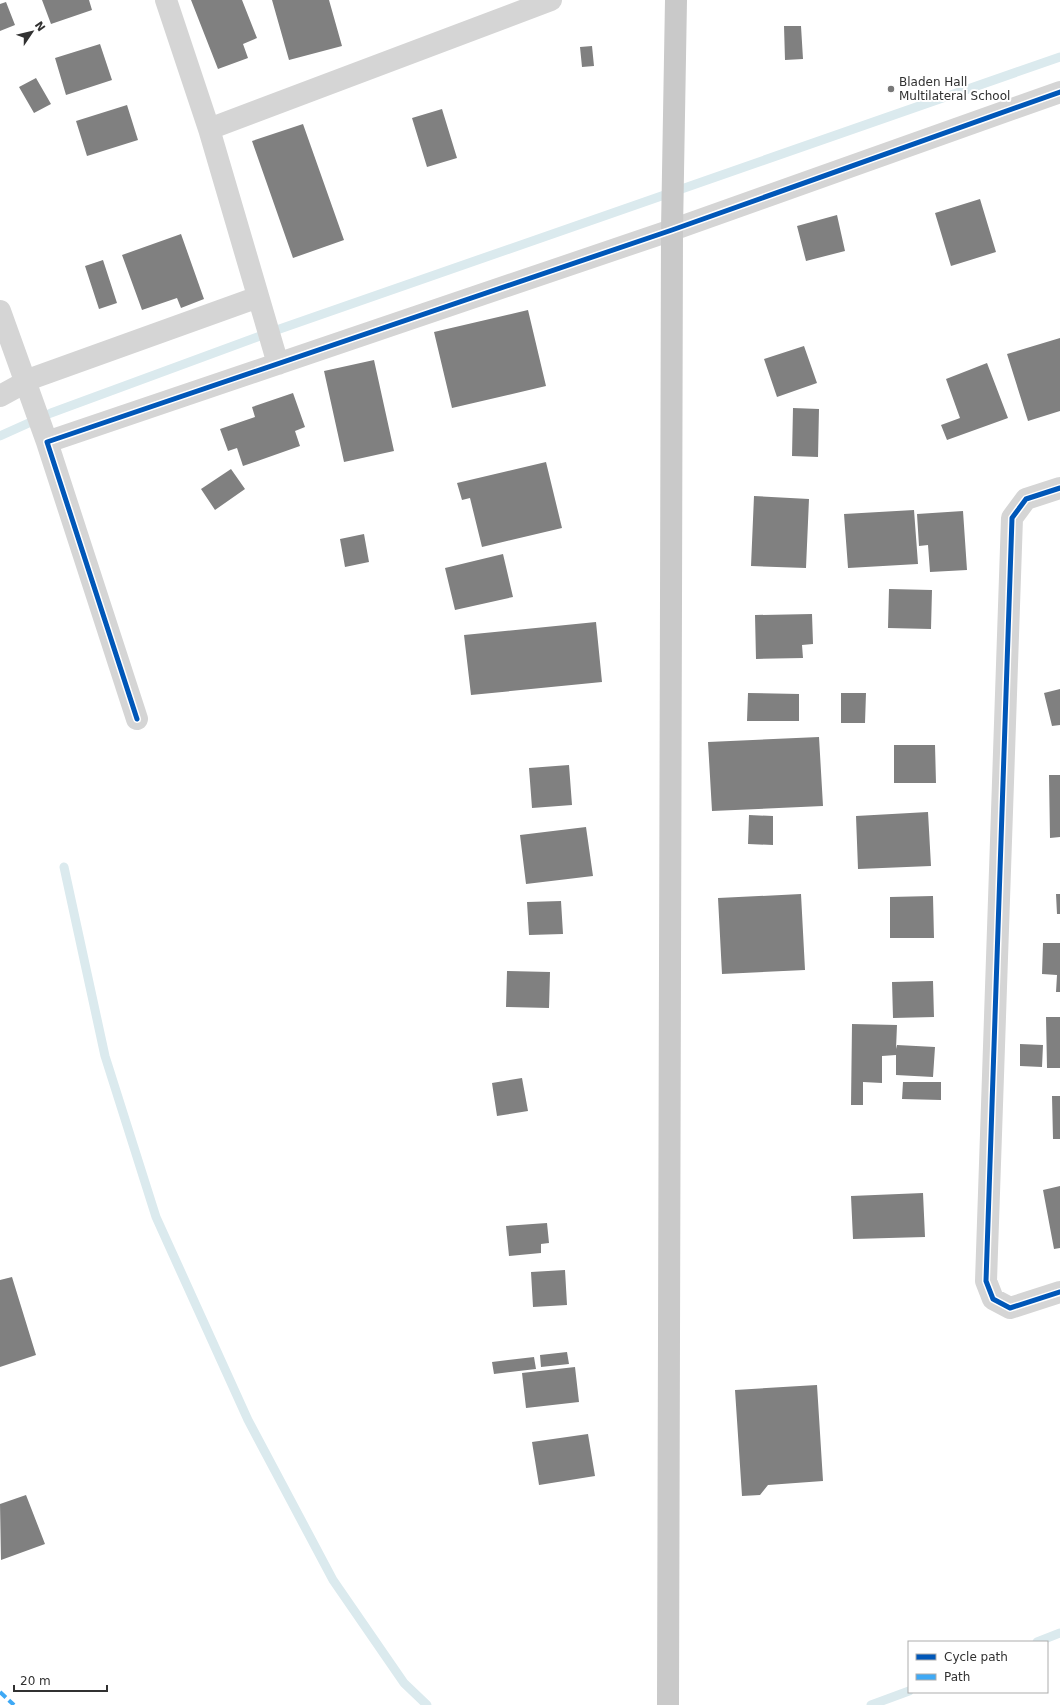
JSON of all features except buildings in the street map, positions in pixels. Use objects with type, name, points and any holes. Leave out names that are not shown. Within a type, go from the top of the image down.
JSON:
[{"type":"main road","points":[[668,1695],[672,230],[676,0]]},
{"type":"street","points":[[166,0],[209,129],[278,364]]},
{"type":"street","points":[[209,129],[551,0]]},
{"type":"street","points":[[47,442],[672,230],[1060,92]]},
{"type":"street","points":[[0,396],[33,378],[258,297]]},
{"type":"street","points":[[0,311],[47,442],[137,719]]},
{"type":"street","points":[[1060,488],[1026,499],[1012,518],[986,1281],[993,1299],[1010,1308],[1060,1292]]},
{"type":"waterway","points":[[0,436],[51,413],[271,332],[1060,57]]},
{"type":"waterway","points":[[64,867],[105,1056],[156,1217],[248,1420],[333,1580],[404,1683],[427,1705]]},
{"type":"waterway","points":[[1040,1641],[1060,1633]]},
{"type":"waterway","points":[[871,1705],[908,1691]]},
{"type":"marked path","points":[[0,1692],[14,1705]]},
{"type":"cycle path","points":[[137,719],[47,442],[672,230],[1060,92]]},
{"type":"cycle path","points":[[1060,488],[1026,499],[1012,518],[986,1281],[993,1299],[1010,1308],[1060,1292]]},
{"type":"place","name":"Bladen Hall Multilateral School","points":[[891,89]]}]
